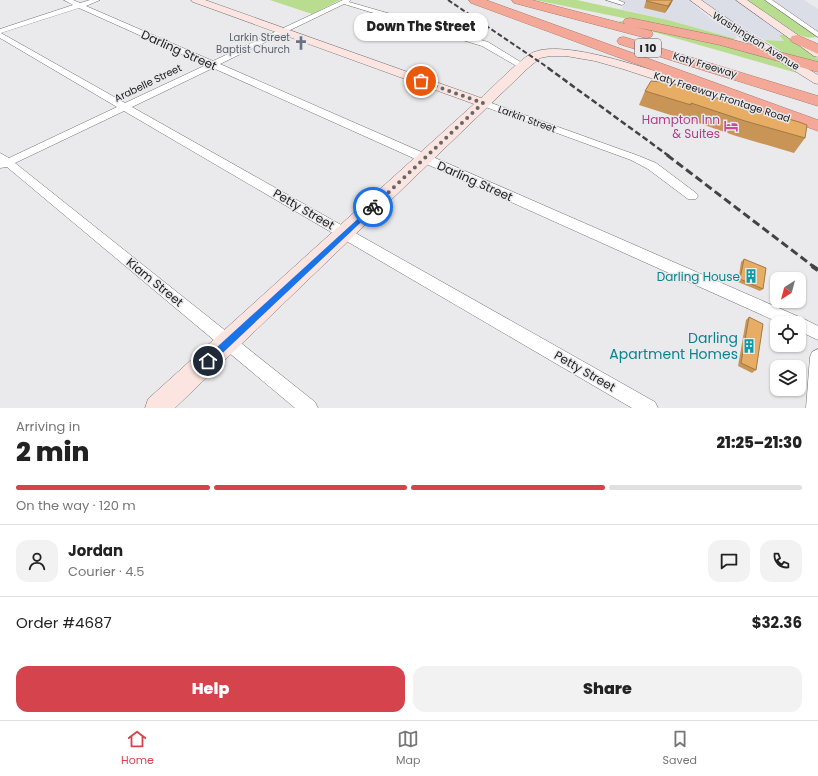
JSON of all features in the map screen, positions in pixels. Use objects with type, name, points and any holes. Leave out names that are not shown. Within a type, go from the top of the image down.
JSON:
[{"type":"highway","name":"Katy Freeway","points":[[476,0],[638,45],[818,101]]},
{"type":"highway","points":[[476,0],[818,126]]},
{"type":"highway","name":"Katy Freeway","points":[[518,0],[582,16],[704,51]]},
{"type":"highway","points":[[521,0],[722,40],[776,55],[817,77]]},
{"type":"highway","points":[[722,40],[740,41],[744,36],[740,32]]},
{"type":"highway","points":[[784,76],[817,77]]},
{"type":"street","name":"Darling Street","points":[[66,0],[780,316]]},
{"type":"street","points":[[0,31],[96,0]]},
{"type":"street","name":"Larkin Street","points":[[196,0],[639,160],[652,166],[692,196]]},
{"type":"street","points":[[609,0],[622,3]]},
{"type":"street","name":"Washington Avenue","points":[[695,0],[776,55]]},
{"type":"street","points":[[741,0],[814,44]]},
{"type":"street","points":[[768,0],[814,44]]},
{"type":"street","points":[[346,1],[485,44],[523,66]]},
{"type":"street","name":"Arabelle Street","points":[[3,161],[124,107],[346,1]]},
{"type":"street","name":"Petty Street","points":[[0,35],[649,408]]},
{"type":"street","name":"Katy Freeway Frontage Road","points":[[157,408],[425,159],[483,103],[523,66],[537,56],[557,53],[595,58],[627,66],[818,126]]},
{"type":"street","name":"Kiam Street","points":[[3,161],[309,408]]},
{"type":"street","points":[[806,327],[818,333]]},
{"type":"street","points":[[815,408],[818,357]]},
{"type":"shaded area","points":[[613,0],[688,0],[711,19],[735,34],[737,38],[736,39],[668,20],[621,9],[626,3]]},
{"type":"shaded area","points":[[702,0],[736,0],[784,35],[780,35],[785,41],[764,40],[735,24]]},
{"type":"shaded area","points":[[771,0],[804,0],[818,9],[818,31]]},
{"type":"green space","points":[[270,0],[340,0],[312,14]]},
{"type":"green space","points":[[535,0],[577,0],[668,20],[736,39],[731,40]]},
{"type":"green space","points":[[746,0],[764,0],[815,34],[816,37],[799,35],[789,30]]},
{"type":"green space","points":[[621,21],[688,34],[767,54],[797,73],[619,22]]},
{"type":"green space","points":[[779,35],[784,35],[818,59],[818,65],[790,57],[764,40],[784,41]]},
{"type":"building","points":[[672,0],[668,6],[646,1]]},
{"type":"building","points":[[651,81],[672,83],[690,90],[799,122],[807,125],[805,138],[745,121],[691,103],[691,105],[645,91]]},
{"type":"building","name":"Darling House","points":[[744,259],[766,268],[763,289],[740,279]]},
{"type":"building","name":"Darling Apartment Homes","points":[[749,317],[763,324],[756,370],[741,363]]},
{"type":"railway","points":[[448,0],[550,69]]},
{"type":"railway","points":[[548,68],[669,156]]},
{"type":"railway","points":[[667,155],[814,267]]},
{"type":"railway","points":[[812,266],[818,270]]},
{"type":"way so far","points":[[373,207],[483,103],[421,81]]},
{"type":"place","name":"Larkin Street Baptist Church","points":[[301,43]]},
{"type":"place","name":"Down The Street","points":[[421,81]]},
{"type":"place","name":"Hampton Inn & Suites","points":[[731,126]]},
{"type":"place","name":"Darling House","points":[[751,276]]},
{"type":"place","name":"Darling Apartment Homes","points":[[749,346]]},
{"type":"route","points":[[208,361],[373,207]]}]
